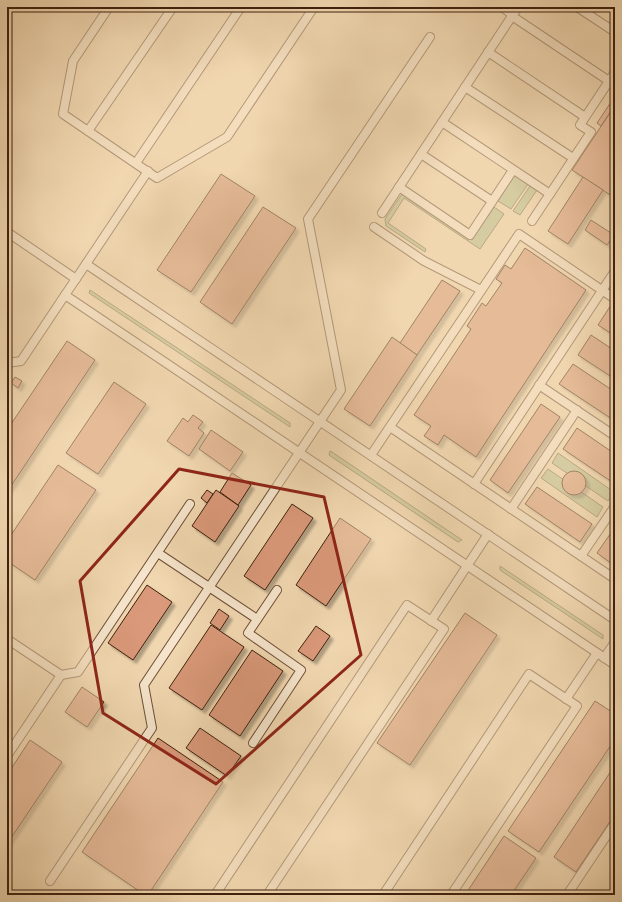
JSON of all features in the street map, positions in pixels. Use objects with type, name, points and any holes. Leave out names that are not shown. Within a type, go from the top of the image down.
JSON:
[{"type":"lane","points":[[109,7],[72,61],[63,114],[157,178],[227,137],[314,7]]},
{"type":"lane","points":[[88,131],[173,7]]},
{"type":"lane","points":[[136,163],[241,7]]},
{"type":"lane","points":[[502,7],[609,81]]},
{"type":"lane","points":[[382,213],[518,7]]},
{"type":"lane","points":[[577,7],[615,32]]},
{"type":"lane","points":[[50,881],[152,728],[144,685],[341,390],[308,219],[430,36]]},
{"type":"lane","points":[[488,52],[585,117]]},
{"type":"lane","points":[[532,221],[591,132],[580,125],[615,72]]},
{"type":"lane","points":[[466,86],[573,158]]},
{"type":"lane","points":[[442,122],[550,194]]},
{"type":"lane","points":[[421,154],[492,202]]},
{"type":"lane","points":[[399,188],[470,235],[513,170]]},
{"type":"lane","points":[[7,363],[21,360],[148,171]]},
{"type":"lane","points":[[374,228],[424,261],[481,290]]},
{"type":"lane","points":[[7,232],[76,280]]},
{"type":"lane","points":[[371,455],[519,234],[615,299]]},
{"type":"lane","points":[[86,264],[615,620]]},
{"type":"lane","points":[[474,484],[615,271]]},
{"type":"lane","points":[[65,295],[615,666]]},
{"type":"lane","points":[[539,385],[615,436]]},
{"type":"lane","points":[[510,508],[576,410]]},
{"type":"lane","points":[[390,427],[615,579]]},
{"type":"lane","points":[[7,756],[61,676],[78,672],[190,504]]},
{"type":"lane","points":[[581,556],[615,506]]},
{"type":"lane","points":[[431,621],[488,534]]},
{"type":"lane","points":[[158,552],[257,620]]},
{"type":"lane","points":[[253,742],[301,670],[248,633],[277,590]]},
{"type":"lane","points":[[214,895],[407,605],[444,630],[268,895]]},
{"type":"lane","points":[[7,639],[61,676]]},
{"type":"lane","points":[[604,658],[615,642]]},
{"type":"lane","points":[[566,699],[596,653]]},
{"type":"lane","points":[[383,895],[530,674],[577,706],[451,895]]},
{"type":"lane","points":[[567,895],[615,823]]},
{"type":"highlighted area","points":[[179,469],[324,497],[361,655],[216,784],[103,713],[80,581]]},
{"type":"green space","points":[[515,175],[528,184],[511,209],[498,201]]},
{"type":"green space","points":[[530,186],[537,190],[520,215],[513,211]]},
{"type":"green space","points":[[402,194],[472,240],[494,207],[504,214],[480,249],[404,198],[388,223],[426,249],[425,252],[386,226],[385,219]]},
{"type":"green space","points":[[90,290],[290,423],[290,427],[89,293]]},
{"type":"green space","points":[[330,451],[462,540],[458,542],[329,455]]},
{"type":"green space","points":[[558,453],[614,492],[608,501],[552,463]]},
{"type":"green space","points":[[548,469],[603,507],[597,517],[541,478]]},
{"type":"green space","points":[[500,566],[603,635],[603,639],[500,570]]},
{"type":"building","points":[[615,96],[615,105],[601,126],[597,123]]},
{"type":"building","points":[[610,113],[615,116],[615,198],[572,170]]},
{"type":"building","points":[[221,174],[255,196],[191,292],[157,270]]},
{"type":"building","points":[[583,177],[603,190],[568,244],[548,231]]},
{"type":"building","points":[[263,207],[296,228],[232,324],[200,302]]},
{"type":"building","points":[[591,220],[614,235],[607,245],[585,230]]},
{"type":"building","points":[[525,248],[586,290],[476,457],[444,435],[438,445],[424,436],[431,426],[414,415],[471,329],[467,326],[482,303],[486,306],[502,283],[496,279],[505,265],[511,269]]},
{"type":"building","points":[[442,280],[460,291],[417,355],[400,343]]},
{"type":"building","points":[[611,305],[615,308],[615,336],[598,325]]},
{"type":"building","points":[[591,335],[615,351],[615,379],[578,355]]},
{"type":"building","points":[[392,337],[417,355],[370,426],[344,409]]},
{"type":"building","points":[[67,341],[95,360],[7,492],[7,430]]},
{"type":"building","points":[[573,364],[615,392],[615,421],[559,384]]},
{"type":"building","points":[[15,377],[22,381],[18,388],[11,383]]},
{"type":"building","points":[[114,382],[146,404],[98,474],[66,453]]},
{"type":"building","points":[[541,404],[560,417],[508,493],[490,480]]},
{"type":"building","points":[[193,415],[203,422],[198,428],[204,433],[189,456],[167,441],[183,418],[188,422]]},
{"type":"building","points":[[577,428],[615,454],[615,484],[563,449]]},
{"type":"building","points":[[211,430],[243,452],[230,471],[199,449]]},
{"type":"building","points":[[58,465],[96,490],[35,580],[7,561],[7,541]]},
{"type":"building","points":[[574,471],[579,472],[585,478],[585,488],[579,494],[574,495],[569,494],[563,488],[562,483],[563,478],[569,472]]},
{"type":"building","points":[[232,473],[251,485],[238,505],[220,492]]},
{"type":"building","points":[[537,487],[592,524],[580,542],[525,504]]},
{"type":"building","points":[[207,490],[213,494],[207,503],[201,498]]},
{"type":"building","points":[[216,490],[239,506],[215,542],[192,526]]},
{"type":"building","points":[[292,504],[313,518],[265,590],[244,576]]},
{"type":"building","points":[[340,518],[371,539],[326,606],[296,585]]},
{"type":"building","points":[[615,527],[615,566],[597,553]]},
{"type":"building","points":[[147,585],[172,602],[133,660],[108,643]]},
{"type":"building","points":[[219,609],[229,616],[220,630],[210,623]]},
{"type":"building","points":[[465,613],[497,635],[410,765],[377,743]]},
{"type":"building","points":[[211,625],[244,647],[202,710],[169,688]]},
{"type":"building","points":[[316,626],[330,636],[313,661],[298,651]]},
{"type":"building","points":[[252,650],[283,671],[240,736],[209,715]]},
{"type":"building","points":[[82,687],[104,702],[87,727],[65,712]]},
{"type":"building","points":[[595,701],[615,714],[615,739],[539,852],[508,831]]},
{"type":"building","points":[[200,728],[241,756],[227,776],[186,748]]},
{"type":"building","points":[[158,738],[223,782],[148,895],[145,895],[82,852]]},
{"type":"building","points":[[30,740],[62,762],[7,844],[7,775]]},
{"type":"building","points":[[615,765],[615,814],[576,872],[554,857]]},
{"type":"building","points":[[504,836],[536,858],[511,895],[465,895]]}]
